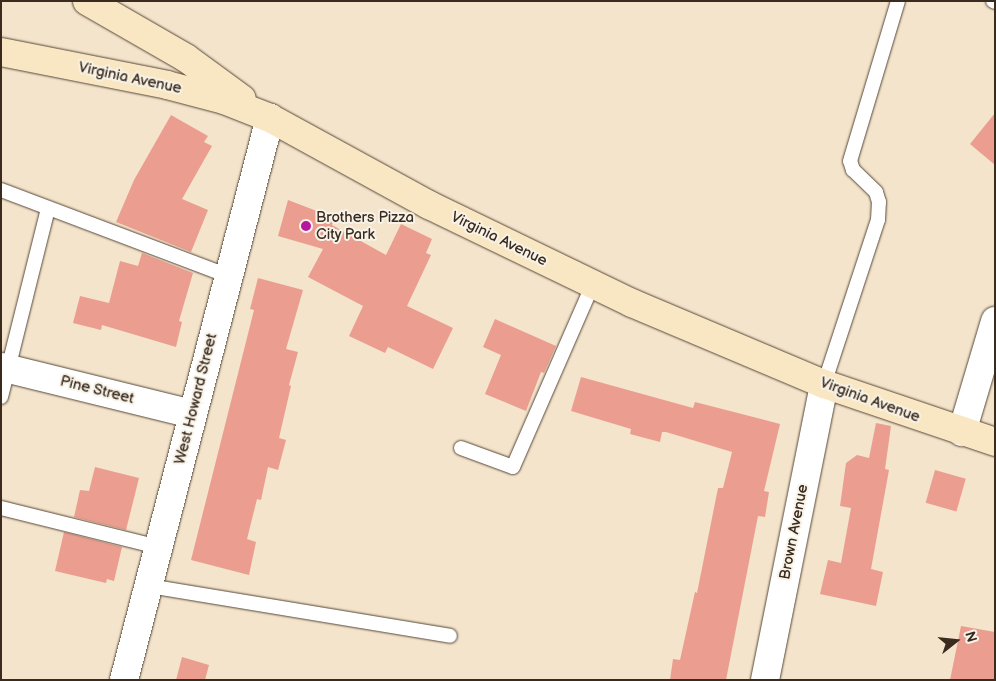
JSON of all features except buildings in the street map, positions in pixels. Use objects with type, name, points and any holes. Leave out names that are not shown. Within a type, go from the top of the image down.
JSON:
[{"type":"main road","points":[[87,1],[186,58],[270,118]]},
{"type":"main road","name":"Virginia Avenue","points":[[1,52],[167,85],[224,100],[270,118],[429,205],[632,303],[824,384],[995,442]]},
{"type":"street","name":"West Howard Street","points":[[124,680],[270,118]]},
{"type":"street","points":[[962,432],[995,321]]},
{"type":"street","name":"Pine Street","points":[[5,367],[192,414]]},
{"type":"street","name":"Brown Avenue","points":[[765,680],[824,384]]},
{"type":"lane","points":[[824,384],[878,220],[879,202],[876,192],[853,170],[850,161],[898,1]]},
{"type":"lane","points":[[1,190],[228,276]]},
{"type":"lane","points":[[1,396],[5,367],[48,209]]},
{"type":"lane","points":[[461,448],[513,467],[593,284]]},
{"type":"lane","points":[[1,508],[159,547]]},
{"type":"lane","points":[[149,586],[450,636]]},
{"type":"place","name":"Brothers Pizza City Park","points":[[306,226]]}]
